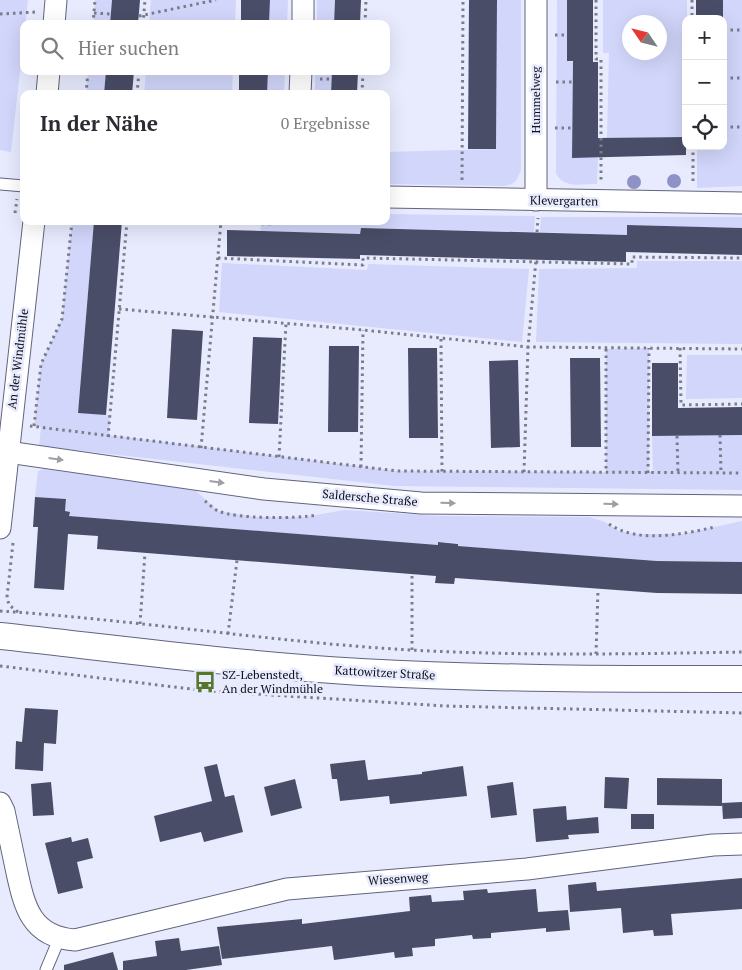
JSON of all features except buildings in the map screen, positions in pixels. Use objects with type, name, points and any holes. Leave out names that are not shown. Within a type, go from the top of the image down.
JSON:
[{"type":"street","points":[[303,0],[303,20]]},
{"type":"street","name":"Hummelweg","points":[[536,0],[537,206]]},
{"type":"street","points":[[47,90],[49,75]]},
{"type":"street","points":[[302,90],[308,75]]},
{"type":"street","name":"Klevergarten","points":[[390,197],[537,206],[742,203]]},
{"type":"street","name":"An der Windmühle","points":[[7,534],[4,452],[10,422],[34,225]]},
{"type":"street","name":"Saldersche Straße","points":[[4,452],[264,488],[421,503],[742,506]]},
{"type":"street","name":"Kattowitzer Straße","points":[[0,636],[208,660],[359,672],[494,678],[742,679]]},
{"type":"street","points":[[0,803],[4,811],[24,903],[34,921],[59,939]]},
{"type":"street","name":"Wiesenweg","points":[[59,939],[75,940],[287,889],[527,869],[713,845],[742,844]]},
{"type":"lane","points":[[0,184],[20,186]]},
{"type":"lane","points":[[46,970],[59,939]]},
{"type":"path","points":[[93,20],[95,0]]},
{"type":"path","points":[[144,20],[145,0]]},
{"type":"path","points":[[139,16],[216,0]]},
{"type":"path","points":[[365,20],[366,0]]},
{"type":"path","points":[[462,185],[464,0]]},
{"type":"path","points":[[596,0],[596,60],[601,60],[601,189]]},
{"type":"path","points":[[692,0],[692,15]]},
{"type":"path","points":[[0,14],[55,12]]},
{"type":"path","points":[[94,13],[111,14]]},
{"type":"path","points":[[553,26],[553,45]]},
{"type":"path","points":[[727,30],[742,30]]},
{"type":"path","points":[[553,35],[567,35]]},
{"type":"path","points":[[86,90],[88,75]]},
{"type":"path","points":[[137,90],[139,75]]},
{"type":"path","points":[[308,75],[332,79]]},
{"type":"path","points":[[362,90],[363,75]]},
{"type":"path","points":[[727,78],[742,78]]},
{"type":"path","points":[[553,91],[553,82],[572,82]]},
{"type":"path","points":[[553,119],[553,138]]},
{"type":"path","points":[[727,127],[742,127]]},
{"type":"path","points":[[553,128],[572,128]]},
{"type":"path","points":[[693,150],[693,192]]},
{"type":"path","points":[[537,206],[537,232]]},
{"type":"path","points":[[34,426],[41,364],[62,319],[72,225]]},
{"type":"path","points":[[108,437],[127,225]]},
{"type":"path","points":[[202,448],[221,225]]},
{"type":"path","points":[[218,258],[363,265],[363,258],[632,264],[632,257],[742,258]]},
{"type":"path","points":[[524,472],[528,348],[535,261]]},
{"type":"path","points":[[120,309],[363,330],[528,348],[742,349]]},
{"type":"path","points":[[280,457],[286,323]]},
{"type":"path","points":[[361,466],[363,330]]},
{"type":"path","points":[[441,339],[442,472]]},
{"type":"path","points":[[648,473],[649,348]]},
{"type":"path","points":[[680,348],[681,405],[742,404]]},
{"type":"path","points":[[606,349],[606,472]]},
{"type":"path","points":[[10,422],[108,437],[397,471],[742,473]]},
{"type":"path","points":[[720,435],[721,473]]},
{"type":"path","points":[[677,436],[678,473]]},
{"type":"path","points":[[7,534],[7,597],[10,605],[18,612]]},
{"type":"path","points":[[140,624],[145,553]]},
{"type":"path","points":[[228,634],[237,560]]},
{"type":"path","points":[[412,574],[412,650]]},
{"type":"path","points":[[596,654],[598,589]]},
{"type":"path","points":[[0,611],[412,650],[596,654],[742,652]]},
{"type":"path","points":[[0,666],[208,690],[446,706],[742,713]]},
{"type":"path","points":[[160,680],[160,685]]},
{"type":"path","points":[[208,690],[209,685]]},
{"type":"shaded area","points":[[0,0],[28,0],[26,20],[20,20],[20,72],[11,152],[0,150]]},
{"type":"shaded area","points":[[95,0],[112,0],[110,20],[93,20]]},
{"type":"shaded area","points":[[151,0],[236,0],[235,20],[149,20]]},
{"type":"shaded area","points":[[270,0],[288,0],[287,20],[269,20]]},
{"type":"shaded area","points":[[317,0],[335,0],[334,20],[317,20]]},
{"type":"shaded area","points":[[497,0],[521,0],[521,170],[517,179],[513,183],[504,186],[390,184],[390,152],[496,149]]},
{"type":"shaded area","points":[[557,0],[567,0],[567,61],[573,62],[572,157],[598,158],[597,184],[568,184],[559,178],[556,173]]},
{"type":"shaded area","points":[[603,0],[687,0],[687,15],[682,15],[682,137],[607,138],[609,53],[603,53]]},
{"type":"shaded area","points":[[723,0],[742,0],[742,186],[697,188],[697,150],[727,150],[727,15],[723,15]]},
{"type":"shaded area","points":[[88,75],[106,75],[104,90],[86,90]]},
{"type":"shaded area","points":[[146,75],[233,75],[232,90],[144,90]]},
{"type":"shaded area","points":[[268,75],[285,75],[284,90],[267,90]]},
{"type":"shaded area","points":[[315,75],[332,75],[331,90],[315,90]]},
{"type":"shaded area","points":[[390,214],[535,216],[534,232],[361,228],[360,234],[260,231],[261,225],[390,225]]},
{"type":"shaded area","points":[[541,217],[742,217],[742,228],[628,225],[627,235],[540,232]]},
{"type":"shaded area","points":[[72,225],[94,225],[78,412],[110,415],[109,435],[397,471],[606,472],[606,349],[649,348],[649,472],[653,472],[652,436],[742,435],[742,490],[395,486],[39,446],[41,427],[34,426],[41,364],[62,319]]},
{"type":"shaded area","points":[[637,261],[742,261],[742,344],[536,342],[539,269],[637,268]]},
{"type":"shaded area","points":[[222,263],[367,270],[368,264],[529,269],[522,342],[219,312]]},
{"type":"shaded area","points":[[687,355],[742,355],[742,398],[686,399]]},
{"type":"shaded area","points":[[44,469],[195,490],[218,511],[256,517],[305,517],[345,510],[440,516],[589,517],[605,522],[619,531],[638,534],[683,534],[742,521],[742,562],[657,561],[458,546],[458,543],[439,542],[438,545],[69,516],[69,512],[65,511],[66,499],[35,497],[38,471]]},
{"type":"place","name":"SZ-Lebenstedt, An der Windmühle","points":[[205,682]]}]
